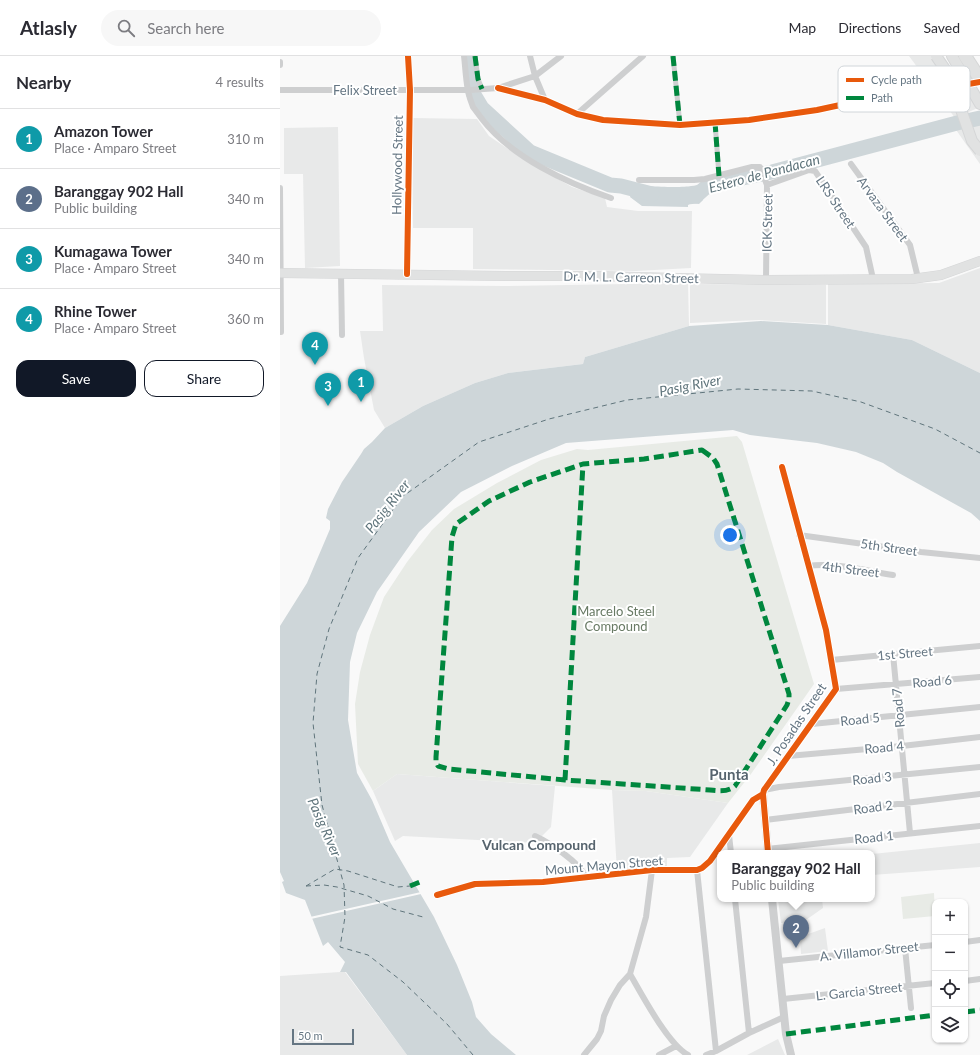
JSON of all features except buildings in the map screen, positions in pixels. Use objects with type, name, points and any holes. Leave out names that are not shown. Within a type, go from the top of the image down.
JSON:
[{"type":"highway","points":[[965,56],[969,66]]},
{"type":"highway","points":[[969,56],[980,73]]},
{"type":"highway","points":[[970,69],[975,82]]},
{"type":"main road","points":[[936,56],[943,66]]},
{"type":"main road","points":[[952,56],[961,66]]},
{"type":"main road","points":[[975,82],[980,104]]},
{"type":"main road","points":[[962,112],[972,141],[980,152]]},
{"type":"main road","name":"Dr. M. L. Carreon Street","points":[[280,273],[609,276],[766,280],[873,279],[918,278],[941,275],[980,260]]},
{"type":"street","name":"Hollywood Street","points":[[406,274],[410,90],[408,56]]},
{"type":"street","points":[[464,56],[468,90],[474,108],[489,128],[534,164],[591,191],[611,198]]},
{"type":"street","points":[[476,56],[478,79],[481,89]]},
{"type":"street","points":[[530,56],[535,76],[545,100]]},
{"type":"street","name":"Felix Street","points":[[280,90],[468,90],[498,88],[535,76],[561,56]]},
{"type":"street","points":[[577,114],[643,56]]},
{"type":"street","points":[[673,56],[680,125]]},
{"type":"street","name":"Felix Street","points":[[975,82],[980,82]]},
{"type":"street","name":"Felix Street","points":[[498,88],[545,100],[577,114],[603,120],[680,125],[749,120],[838,105]]},
{"type":"street","points":[[639,180],[694,180],[719,176],[716,122]]},
{"type":"street","name":"Arvaza Street","points":[[851,164],[910,245],[918,278]]},
{"type":"street","name":"ICK Street","points":[[719,176],[752,167],[761,169],[767,185],[766,280]]},
{"type":"street","name":"LRS Street","points":[[767,185],[809,170],[815,171],[866,246],[873,279]]},
{"type":"street","points":[[280,188],[281,332]]},
{"type":"street","points":[[341,274],[342,336]]},
{"type":"street","name":"J. Posadas Street","points":[[764,792],[836,689],[826,630],[799,535],[782,467]]},
{"type":"street","name":"5th Street","points":[[799,535],[921,552],[980,558]]},
{"type":"street","name":"4th Street","points":[[808,566],[836,566],[893,575]]},
{"type":"street","name":"1st Street","points":[[831,660],[980,646]]},
{"type":"street","name":"Road 7","points":[[893,654],[910,833]]},
{"type":"street","name":"Road 6","points":[[836,689],[980,677]]},
{"type":"street","name":"Road 5","points":[[812,724],[980,707]]},
{"type":"street","name":"Road 4","points":[[788,756],[902,746],[980,737]]},
{"type":"street","name":"Road 3","points":[[764,792],[779,787],[980,767]]},
{"type":"street","points":[[764,792],[767,850]]},
{"type":"street","points":[[717,850],[754,800],[764,792]]},
{"type":"street","name":"Road 2","points":[[765,820],[980,794]]},
{"type":"street","name":"Road 1","points":[[775,850],[980,826]]},
{"type":"street","points":[[728,835],[730,850]]},
{"type":"street","points":[[535,836],[574,862],[582,870],[586,877]]},
{"type":"street","points":[[716,1051],[697,870],[706,866],[717,850]]},
{"type":"street","points":[[584,1055],[597,1039],[601,1031],[604,1016],[611,1000],[630,974],[646,917],[652,870]]},
{"type":"street","name":"Mount Mayon Street","points":[[437,894],[475,884],[542,882],[652,870],[697,870]]},
{"type":"street","points":[[735,902],[749,1033]]},
{"type":"street","points":[[772,902],[786,1034],[791,1055]]},
{"type":"street","points":[[968,942],[980,940]]},
{"type":"street","name":"A. Villamor Street","points":[[779,960],[932,945]]},
{"type":"street","points":[[905,948],[911,1008]]},
{"type":"street","points":[[630,974],[660,1024],[676,1046],[688,1055]]},
{"type":"street","points":[[968,981],[980,979]]},
{"type":"street","name":"L. Garcia Street","points":[[783,999],[932,983]]},
{"type":"street","points":[[706,1055],[784,1017]]},
{"type":"street","points":[[659,1055],[676,1046]]},
{"type":"shaded area","points":[[909,56],[943,56],[950,66],[916,66]]},
{"type":"shaded area","points":[[970,93],[980,107],[970,111]]},
{"type":"shaded area","points":[[951,112],[969,112],[955,118]]},
{"type":"shaded area","points":[[412,118],[477,119],[489,136],[526,161],[572,187],[605,198],[607,207],[638,211],[692,211],[691,268],[636,271],[473,269],[473,228],[413,228]]},
{"type":"shaded area","points":[[978,122],[980,124],[980,164],[954,127]]},
{"type":"shaded area","points":[[338,127],[340,266],[305,268],[303,174],[284,174],[284,128]]},
{"type":"shaded area","points":[[980,268],[980,373],[912,340],[828,325],[828,284],[939,283]]},
{"type":"shaded area","points":[[688,283],[689,326],[585,357],[583,364],[508,373],[475,383],[423,406],[385,428],[374,410],[360,331],[383,331],[382,285],[505,286]]},
{"type":"shaded area","points":[[690,284],[826,285],[826,324],[759,320],[690,323]]},
{"type":"shaded area","points":[[397,774],[555,786],[551,827],[535,843],[403,836],[395,841],[373,791]]},
{"type":"shaded area","points":[[612,790],[646,791],[728,803],[690,857],[667,858],[667,868],[617,871]]},
{"type":"shaded area","points":[[980,843],[980,867],[875,875],[875,854]]},
{"type":"shaded area","points":[[778,902],[822,902],[823,908],[803,922],[781,923]]},
{"type":"shaded area","points":[[825,928],[828,951],[801,954],[800,937]]},
{"type":"shaded area","points":[[345,972],[407,1055],[280,1055],[280,976]]},
{"type":"shaded area","points":[[778,1039],[785,1055],[747,1055]]},
{"type":"green space","name":"Marcelo Steel Compound","points":[[737,436],[742,442],[814,684],[751,774],[728,803],[646,791],[612,790],[397,774],[373,791],[358,764],[355,704],[360,672],[370,635],[384,597],[407,562],[432,530],[454,509],[497,483],[541,460],[577,449],[588,450]]},
{"type":"green space","points":[[934,893],[934,899],[932,899],[932,916],[903,919],[901,897]]},
{"type":"water","points":[[634,183],[652,186],[686,187],[703,183],[706,192],[703,193],[703,200],[699,204],[691,203],[688,207],[642,206],[630,197]]},
{"type":"water","name":"Pasig River","points":[[761,321],[828,325],[912,340],[980,373],[980,521],[971,513],[883,463],[856,452],[817,443],[750,435],[733,430],[566,443],[512,466],[461,492],[419,532],[377,592],[357,633],[350,662],[348,720],[357,773],[372,800],[390,842],[434,917],[457,965],[472,1002],[476,1017],[491,1034],[516,1055],[407,1055],[346,972],[340,972],[345,962],[328,942],[323,946],[305,900],[286,893],[282,882],[284,881],[280,872],[280,626],[307,583],[330,529],[330,521],[326,518],[328,509],[342,482],[364,449],[385,428],[423,406],[475,383],[508,373],[583,364],[585,357],[689,326]]},
{"type":"pier","points":[[421,892],[421,894],[311,919],[310,917]]},
{"type":"waterway","name":"Estero de Pandacan","points":[[470,56],[473,93],[482,108],[530,152],[610,185],[621,186],[652,194]]},
{"type":"waterway","name":"Estero de Pandacan","points":[[687,197],[696,196],[705,188],[718,183],[772,172],[980,118]]},
{"type":"ferry route","points":[[473,1055],[447,1024],[403,982],[368,955],[340,947],[345,917],[344,885],[322,805],[313,723],[317,674],[329,629],[358,558],[402,497],[479,442],[549,419],[627,400],[738,389],[812,391],[861,402],[935,429],[980,453]]},
{"type":"ferry route","points":[[306,886],[335,869],[348,871],[398,887],[410,886]]},
{"type":"ferry route","points":[[306,886],[324,885],[337,887],[368,896],[393,909],[423,917]]},
{"type":"marked path","points":[[475,56],[478,79],[482,89]]},
{"type":"marked path","points":[[673,56],[680,125]]},
{"type":"marked path","points":[[715,122],[719,176]]},
{"type":"marked path","points":[[702,450],[713,458],[717,464],[789,694],[787,705],[735,786],[723,791],[717,791],[565,780],[449,769],[438,766],[436,757],[452,537],[456,524],[489,501],[530,482],[583,464],[644,459],[702,450]]},
{"type":"marked path","points":[[565,780],[583,464]]},
{"type":"marked path","points":[[410,886],[420,882]]},
{"type":"marked path","points":[[968,1012],[980,1010]]},
{"type":"marked path","points":[[786,1034],[932,1015]]},
{"type":"cycle path","points":[[407,274],[410,90],[408,56]]},
{"type":"cycle path","points":[[970,84],[980,82]]},
{"type":"cycle path","points":[[498,88],[545,100],[577,114],[603,120],[680,125],[749,120],[838,105]]},
{"type":"cycle path","points":[[768,850],[763,794],[764,790],[836,689],[826,630],[782,467]]},
{"type":"cycle path","points":[[718,850],[753,800],[763,794]]},
{"type":"cycle path","points":[[437,895],[475,884],[543,882],[652,870],[697,870],[702,868],[710,861],[717,851]]},
{"type":"place","name":"Rhine Tower","points":[[315,365]]},
{"type":"place","name":"Amazon Tower","points":[[361,402]]},
{"type":"place","name":"Kumagawa Tower","points":[[328,406]]},
{"type":"place","name":"Baranggay 902 Hall","points":[[796,948]]},
{"type":"district","name":"Punta","points":[[729,774]]},
{"type":"district","name":"Vulcan Compound","points":[[539,844]]}]
